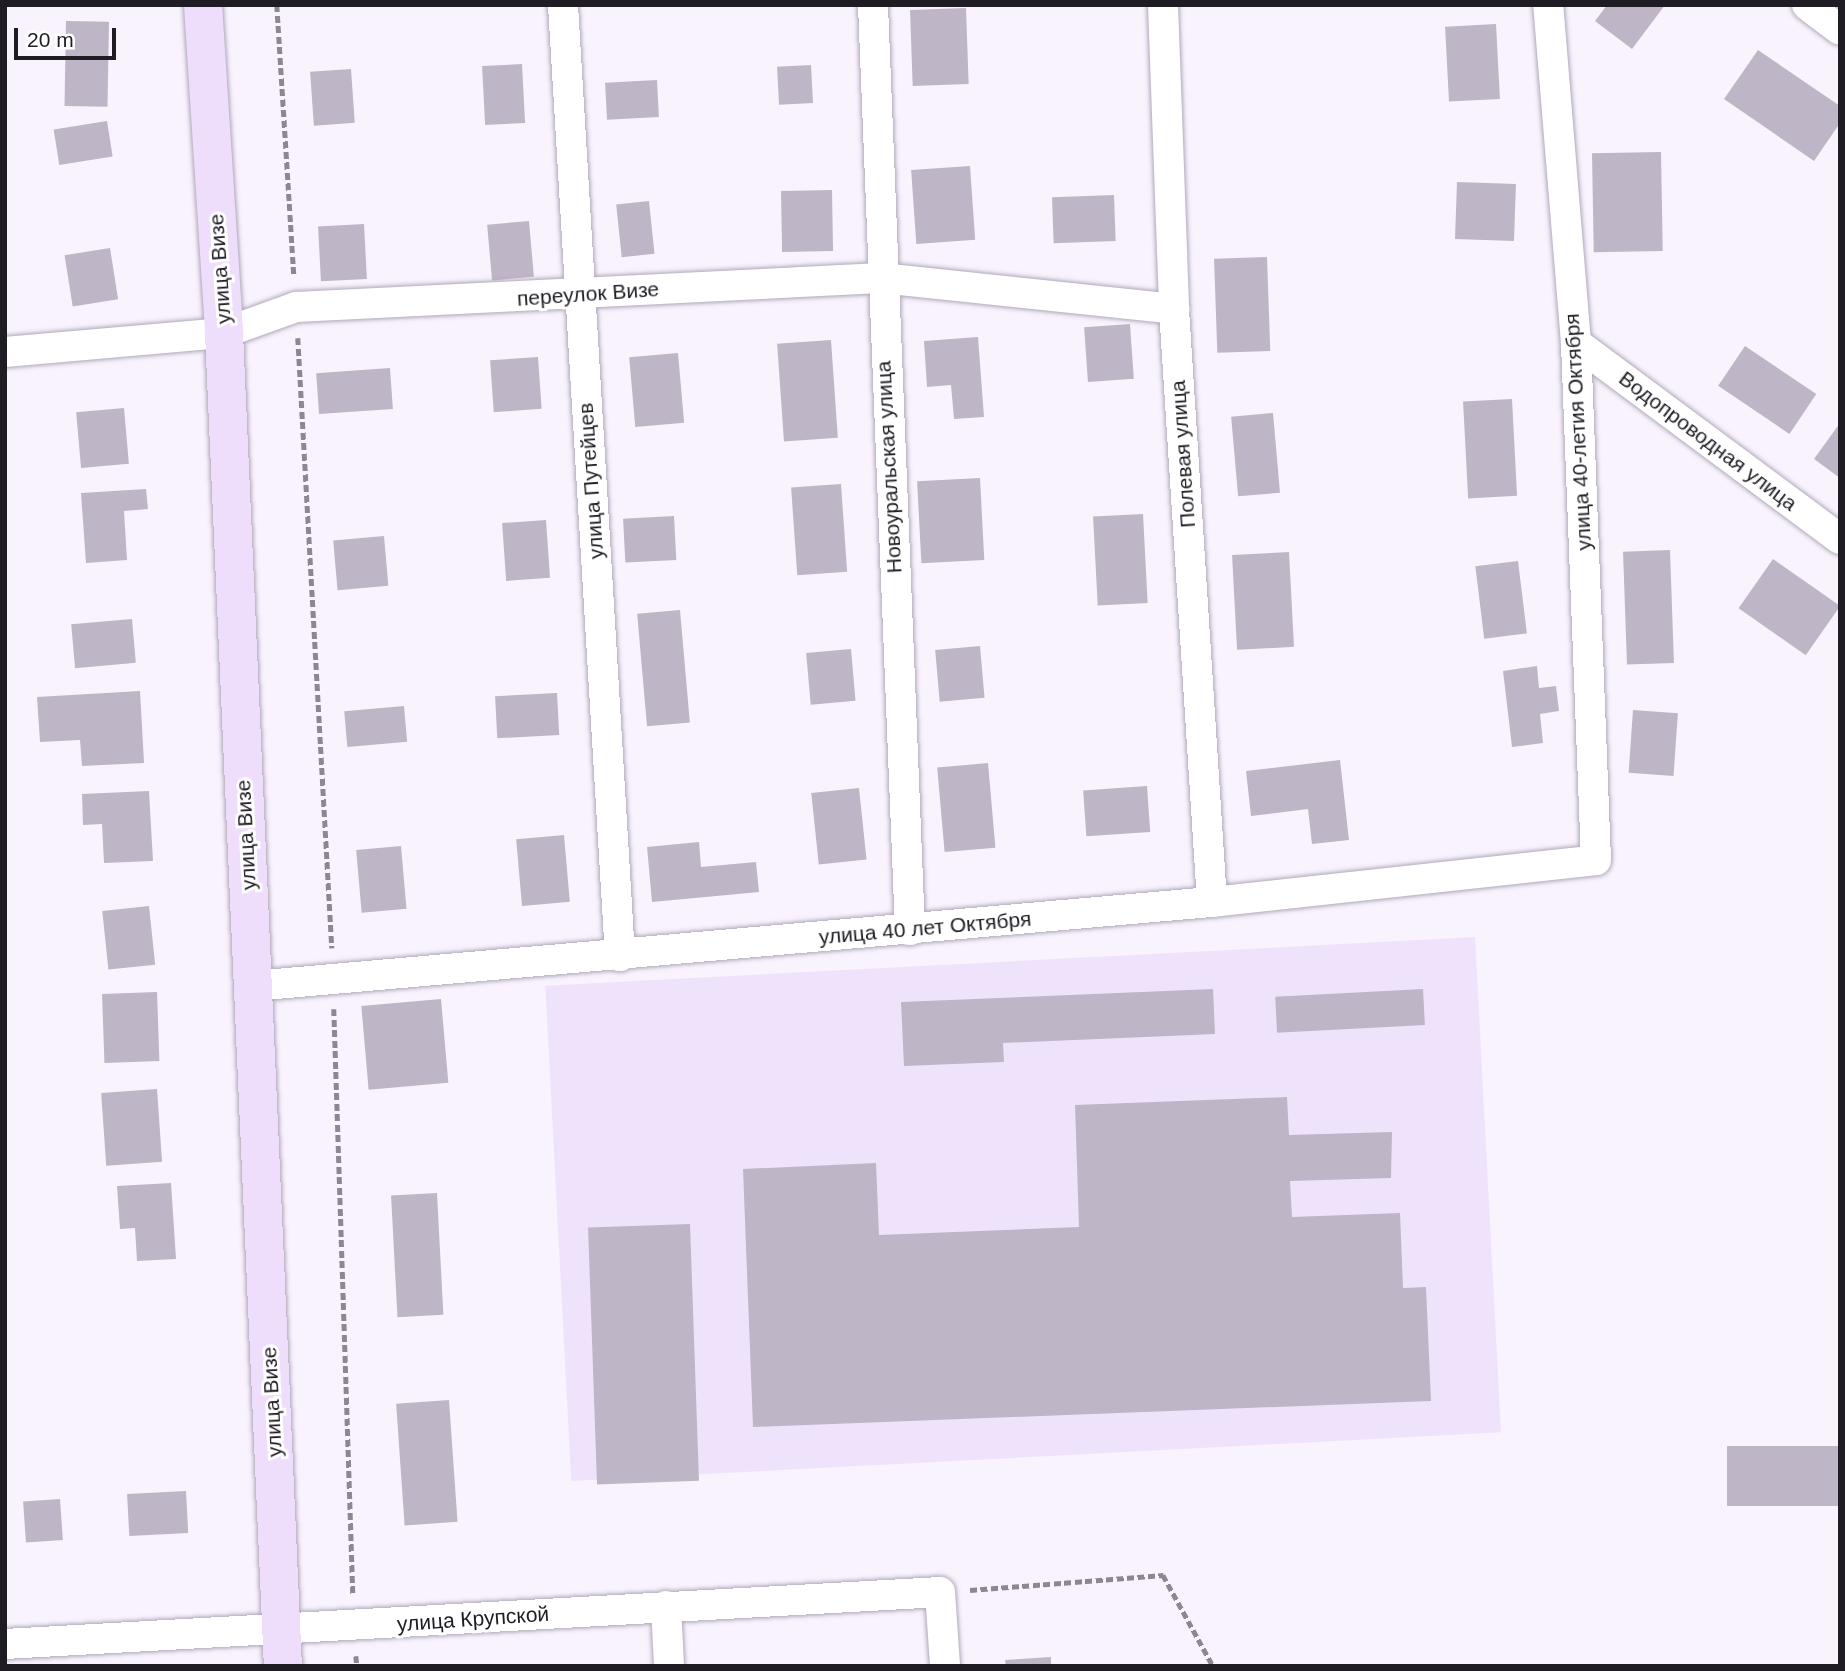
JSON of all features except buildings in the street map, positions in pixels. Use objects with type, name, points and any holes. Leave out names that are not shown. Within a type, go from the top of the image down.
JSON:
[{"type":"street","name":"улица Визе","points":[[203,5],[224,333],[283,1648]]},
{"type":"street","name":"улица Путейцев","points":[[563,5],[620,956]]},
{"type":"street","name":"Новоуральская улица","points":[[873,5],[881,278],[910,930]]},
{"type":"street","name":"Полевая улица","points":[[1163,5],[1174,309],[1212,902]]},
{"type":"street","name":"улица 40-летия Октября","points":[[1548,5],[1576,342],[1596,860]]},
{"type":"street","points":[[1807,5],[1840,30]]},
{"type":"street","name":"переулок Визе","points":[[5,352],[224,333],[296,307],[881,278],[1174,309]]},
{"type":"street","name":"Водопроводная улица","points":[[1576,342],[1840,539]]},
{"type":"street","name":"улица 40 лет Октября","points":[[253,986],[620,956],[1212,902],[1596,860]]},
{"type":"street","points":[[940,1592],[944,1666]]},
{"type":"street","name":"улица Крупской","points":[[5,1644],[283,1648],[355,1626],[940,1592]]},
{"type":"street","points":[[666,1606],[669,1666]]},
{"type":"path","points":[[278,5],[334,979],[357,1666]]},
{"type":"path","points":[[940,1592],[1163,1575],[1213,1666]]},
{"type":"shaded area","points":[[1475,937],[1501,1432],[571,1481],[545,986]]}]
